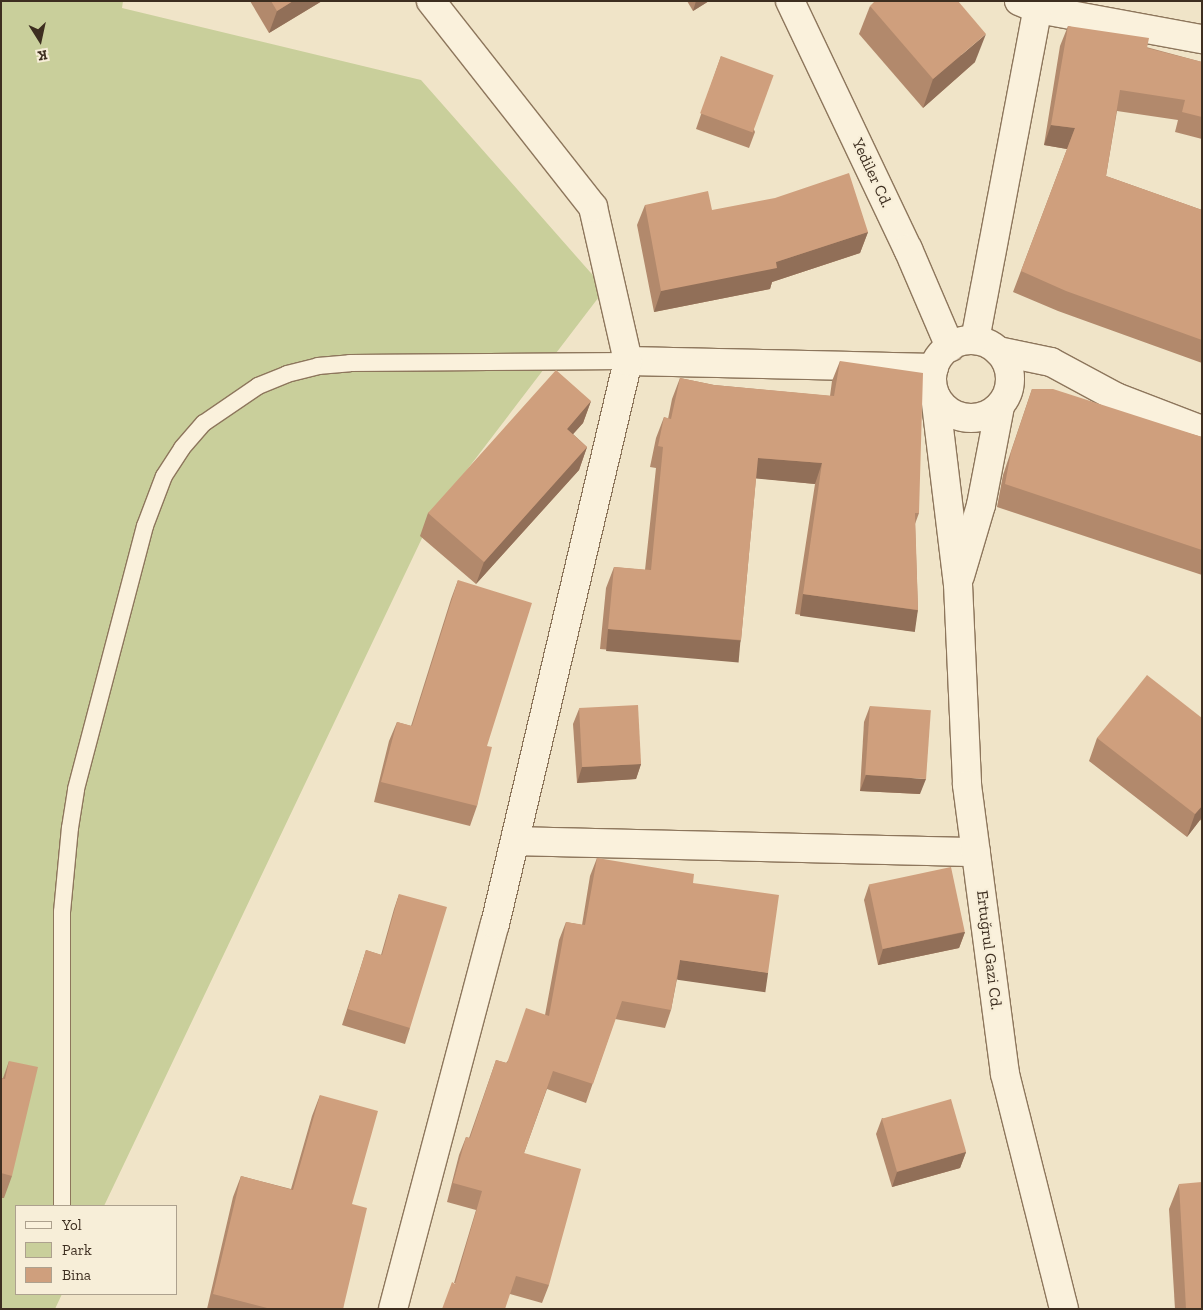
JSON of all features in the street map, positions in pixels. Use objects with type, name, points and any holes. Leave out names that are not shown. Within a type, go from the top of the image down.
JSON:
[{"type":"street","points":[[393,1309],[515,841],[628,361],[593,207],[431,1]]},
{"type":"street","name":"Yediler Cd.","points":[[790,1],[908,249],[974,346]]},
{"type":"street","points":[[974,346],[1032,4],[1202,39]]},
{"type":"street","points":[[628,361],[934,368],[974,346],[1051,362],[1116,398],[1202,430]]},
{"type":"street","points":[[958,584],[981,505],[1010,372],[974,346]]},
{"type":"street","points":[[934,368],[935,395],[958,584]]},
{"type":"street","points":[[935,395],[943,406],[967,418],[979,418],[1004,401],[1047,397],[1116,398]]},
{"type":"street","name":"Ertuğrul Gazi Cd.","points":[[958,584],[967,785],[1005,1074],[1064,1309]]},
{"type":"street","points":[[515,841],[976,852]]},
{"type":"lane","points":[[62,1205],[62,912],[70,828],[76,789],[145,526],[164,476],[177,455],[204,423],[230,402],[280,377],[318,366],[350,363],[628,361]]},
{"type":"green space","points":[[1,1],[123,1],[122,8],[421,80],[605,289],[434,513],[104,1205],[15,1205],[15,1295],[62,1295],[55,1309],[1,1309]]},
{"type":"building","points":[[271,1],[293,1],[277,11]]},
{"type":"building","points":[[875,1],[958,1],[986,34],[933,79],[870,6]]},
{"type":"building","points":[[1068,26],[1149,38],[1147,48],[1202,62],[1202,117],[1182,112],[1185,100],[1120,90],[1106,176],[1202,210],[1202,340],[1066,291],[1021,271],[1075,128],[1051,125]]},
{"type":"building","points":[[721,56],[774,75],[753,132],[700,113]]},
{"type":"building","points":[[849,173],[868,232],[776,262],[777,268],[661,291],[645,205],[708,191],[712,210],[775,198]]},
{"type":"building","points":[[840,361],[923,373],[919,513],[915,513],[918,610],[803,594],[822,463],[758,458],[741,640],[608,629],[614,567],[651,570],[663,447],[658,446],[664,417],[671,419],[680,378],[714,385],[834,396]]},
{"type":"building","points":[[556,370],[591,401],[567,429],[587,447],[484,562],[428,513]]},
{"type":"building","points":[[1032,389],[1053,389],[1202,437],[1202,550],[1005,484],[1011,452]]},
{"type":"building","points":[[458,580],[532,603],[487,746],[492,747],[477,806],[381,782],[397,722],[412,726]]},
{"type":"building","points":[[1147,675],[1202,718],[1202,806],[1195,814],[1097,738]]},
{"type":"building","points":[[638,705],[641,764],[582,767],[579,708]]},
{"type":"building","points":[[870,706],[931,710],[926,779],[865,775]]},
{"type":"building","points":[[597,858],[694,874],[693,883],[779,895],[768,973],[680,960],[671,1010],[622,1001],[593,1084],[553,1071],[524,1153],[581,1169],[549,1285],[516,1276],[505,1309],[442,1309],[452,1282],[455,1284],[482,1191],[453,1183],[466,1137],[470,1138],[496,1060],[507,1063],[526,1008],[549,1016],[566,922],[585,925]]},
{"type":"building","points":[[951,867],[965,932],[883,949],[869,884]]},
{"type":"building","points":[[399,894],[447,907],[410,1028],[348,1009],[366,950],[382,955]]},
{"type":"building","points":[[9,1061],[38,1067],[12,1176],[1,1173],[1,1078],[5,1079]]},
{"type":"building","points":[[320,1095],[378,1111],[352,1204],[367,1208],[343,1309],[271,1309],[213,1294],[241,1176],[293,1190]]},
{"type":"building","points":[[951,1099],[966,1152],[897,1172],[882,1119]]},
{"type":"building","points":[[1202,1182],[1202,1309],[1186,1309],[1179,1184]]}]
